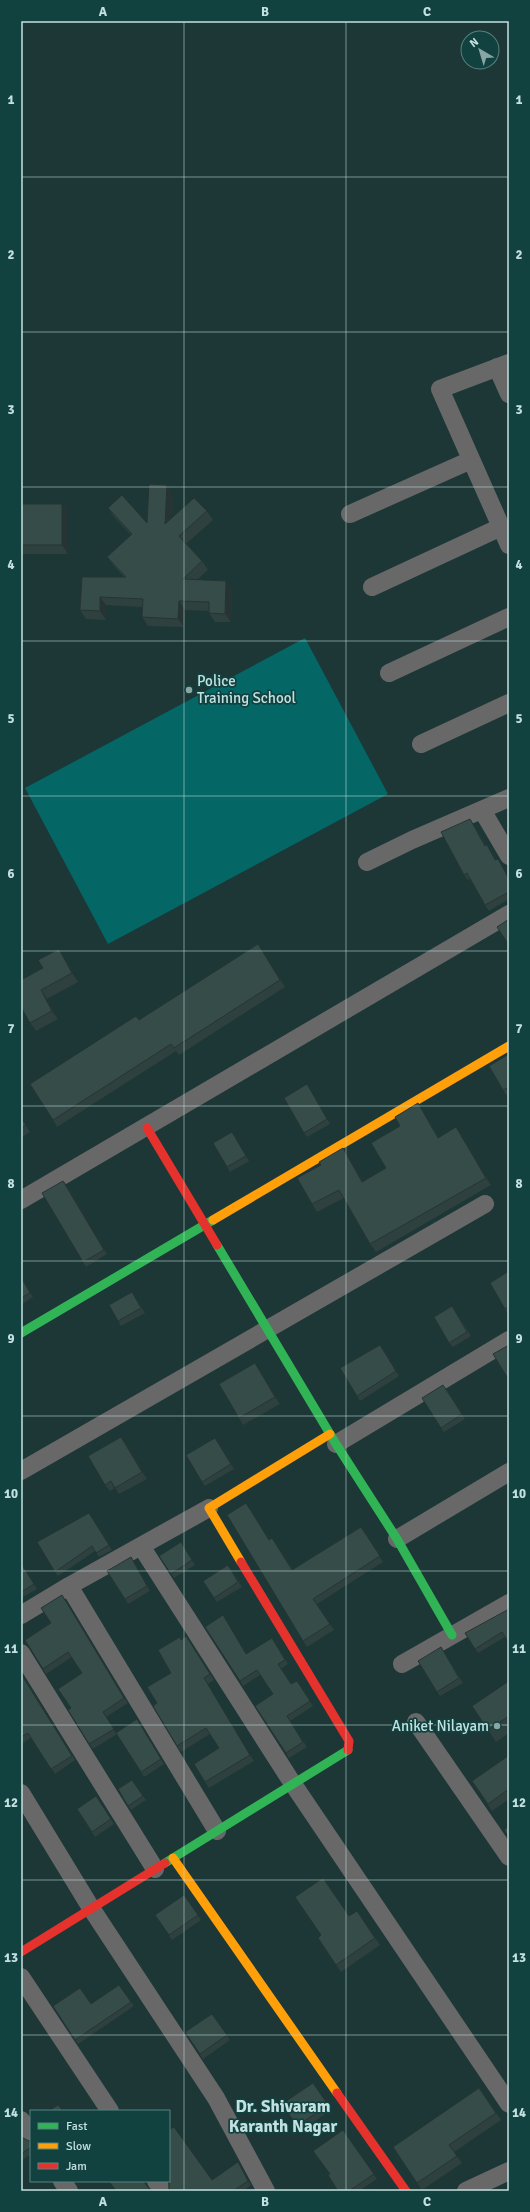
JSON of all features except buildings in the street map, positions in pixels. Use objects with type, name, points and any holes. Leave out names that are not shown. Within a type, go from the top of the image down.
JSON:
[{"type":"street","points":[[509,394],[503,365],[440,389],[509,545]]},
{"type":"street","points":[[350,514],[471,460]]},
{"type":"street","points":[[372,587],[501,527]]},
{"type":"street","points":[[389,672],[509,616]]},
{"type":"street","points":[[421,744],[509,703]]},
{"type":"street","points":[[367,862],[412,840],[509,798]]},
{"type":"street","points":[[482,810],[509,856]]},
{"type":"street","points":[[21,1200],[147,1128],[509,914]]},
{"type":"street","points":[[21,1334],[205,1224],[509,1046]]},
{"type":"street","points":[[147,1128],[333,1439],[396,1538],[452,1635]]},
{"type":"street","points":[[21,1471],[266,1328],[485,1204]]},
{"type":"street","points":[[21,1615],[69,1586],[509,1340]]},
{"type":"street","points":[[396,1538],[509,1472]]},
{"type":"street","points":[[21,1952],[350,1749],[349,1741],[209,1508]]},
{"type":"street","points":[[141,1546],[293,1784],[509,2104]]},
{"type":"street","points":[[69,1586],[217,1831]]},
{"type":"street","points":[[402,1664],[509,1603]]},
{"type":"street","points":[[21,1653],[155,1869]]},
{"type":"street","points":[[416,1722],[509,1857]]},
{"type":"street","points":[[21,1793],[91,1908],[216,2098],[266,2191]]},
{"type":"street","points":[[172,1858],[406,2191]]},
{"type":"street","points":[[21,1977],[109,2110]]},
{"type":"street","points":[[21,2120],[30,2134]]},
{"type":"street","points":[[466,2191],[509,2171]]},
{"type":"street","points":[[63,2182],[69,2191]]},
{"type":"street","points":[[157,2182],[162,2191]]},
{"type":"shaded area","points":[[305,638],[388,794],[108,944],[25,788]]},
{"type":"traffic: fast","points":[[21,1333],[213,1220]]},
{"type":"traffic: fast","points":[[217,1245],[336,1444],[397,1539],[452,1635]]},
{"type":"traffic: fast","points":[[165,1863],[348,1750]]},
{"type":"traffic: slow","points":[[213,1220],[509,1046]]},
{"type":"traffic: slow","points":[[241,1562],[209,1508],[330,1434]]},
{"type":"traffic: slow","points":[[173,1858],[337,2093]]},
{"type":"traffic: jam","points":[[147,1128],[217,1245]]},
{"type":"traffic: jam","points":[[241,1562],[349,1741],[348,1750]]},
{"type":"traffic: jam","points":[[21,1952],[165,1863]]},
{"type":"traffic: jam","points":[[337,2093],[406,2191]]},
{"type":"place","name":"Police Training School","points":[[189,690]]},
{"type":"place","name":"Aniket Nilayam","points":[[497,1726]]},
{"type":"district","name":"Dr. Shivaram Karanth Nagar","points":[[283,2116]]}]
